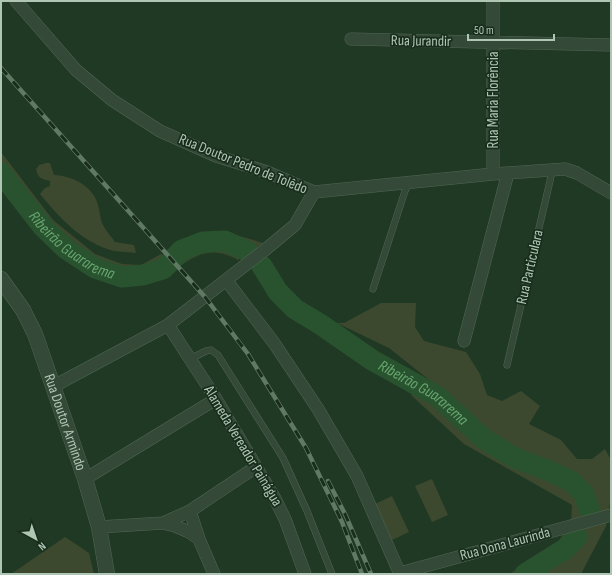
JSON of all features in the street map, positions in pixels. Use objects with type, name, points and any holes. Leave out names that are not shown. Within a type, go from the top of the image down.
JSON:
[{"type":"street","name":"Rua Doutor Pedro de Tolêdo","points":[[16,1],[76,70],[112,100],[167,134],[216,156],[267,172],[314,192],[493,174],[565,169],[577,173],[611,193]]},
{"type":"street","name":"Rua Maria Florência","points":[[493,1],[493,174]]},
{"type":"street","name":"Rua Jurandir","points":[[352,39],[611,45]]},
{"type":"street","points":[[464,341],[508,173]]},
{"type":"street","points":[[54,386],[168,325],[295,225],[314,192]]},
{"type":"street","name":"Rua Doutor Armindo","points":[[1,279],[23,310],[35,334],[54,386],[85,479],[99,527],[107,574]]},
{"type":"street","points":[[226,280],[274,343],[318,409],[357,476],[380,524],[400,574]]},
{"type":"street","name":"Alameda Vereador Painágua","points":[[168,325],[216,399],[274,497],[285,519],[305,574]]},
{"type":"street","points":[[85,479],[216,399]]},
{"type":"street","points":[[99,527],[163,523],[190,511],[256,467]]},
{"type":"street","points":[[190,511],[199,539],[214,574]]},
{"type":"street","name":"Rua Dona Laurinda","points":[[400,574],[611,515]]},
{"type":"street","points":[[163,523],[189,532],[199,539]]},
{"type":"lane","name":"Rua Particulara","points":[[507,365],[552,170]]},
{"type":"lane","points":[[372,289],[405,191],[410,182]]},
{"type":"lane","points":[[190,359],[211,350],[218,355],[283,458],[307,511],[332,574]]},
{"type":"green space","points":[[1,152],[53,220],[95,254],[122,264],[141,265],[161,254],[175,270],[151,279],[118,283],[78,266],[57,251],[38,233],[1,186]]},
{"type":"green space","points":[[50,163],[54,175],[68,177],[75,180],[87,187],[92,192],[99,207],[102,223],[108,233],[115,242],[134,245],[136,253],[114,251],[92,242],[72,228],[56,212],[40,194],[45,188],[50,186],[50,181],[40,178],[36,169],[39,165]]},
{"type":"green space","points":[[210,232],[224,233],[263,243],[238,260],[224,254],[210,253],[196,256],[183,264],[169,249],[187,239]]},
{"type":"green space","points":[[381,303],[416,303],[415,327],[424,341],[466,352],[480,374],[487,395],[502,401],[521,391],[540,406],[529,424],[561,440],[577,459],[592,459],[605,449],[611,460],[611,497],[606,526],[581,574],[509,574],[554,548],[571,523],[572,505],[464,444],[411,395],[428,379],[389,348],[337,323],[344,323]]},
{"type":"green space","points":[[432,479],[448,515],[432,522],[415,486]]},
{"type":"green space","points":[[392,496],[409,532],[392,540],[375,504]]},
{"type":"green space","points":[[65,537],[89,553],[94,574],[11,574]]},
{"type":"waterway","name":"Ribeirão Guararema","points":[[1,173],[43,227],[66,249],[95,268],[122,277],[143,275],[163,269],[182,250],[203,242],[225,241],[247,251]]},
{"type":"waterway","name":"Ribeirão Guararema","points":[[262,266],[278,292],[295,309],[320,324],[372,360],[437,396],[484,439],[515,458],[571,481],[584,494],[589,509]]},
{"type":"waterway","name":"Ribeirão Guararema","points":[[525,574],[565,549],[577,537]]},
{"type":"railway","points":[[1,68],[205,297],[248,354],[306,448],[342,522],[362,574]]},
{"type":"railway","points":[[328,481],[345,514],[371,574]]}]
